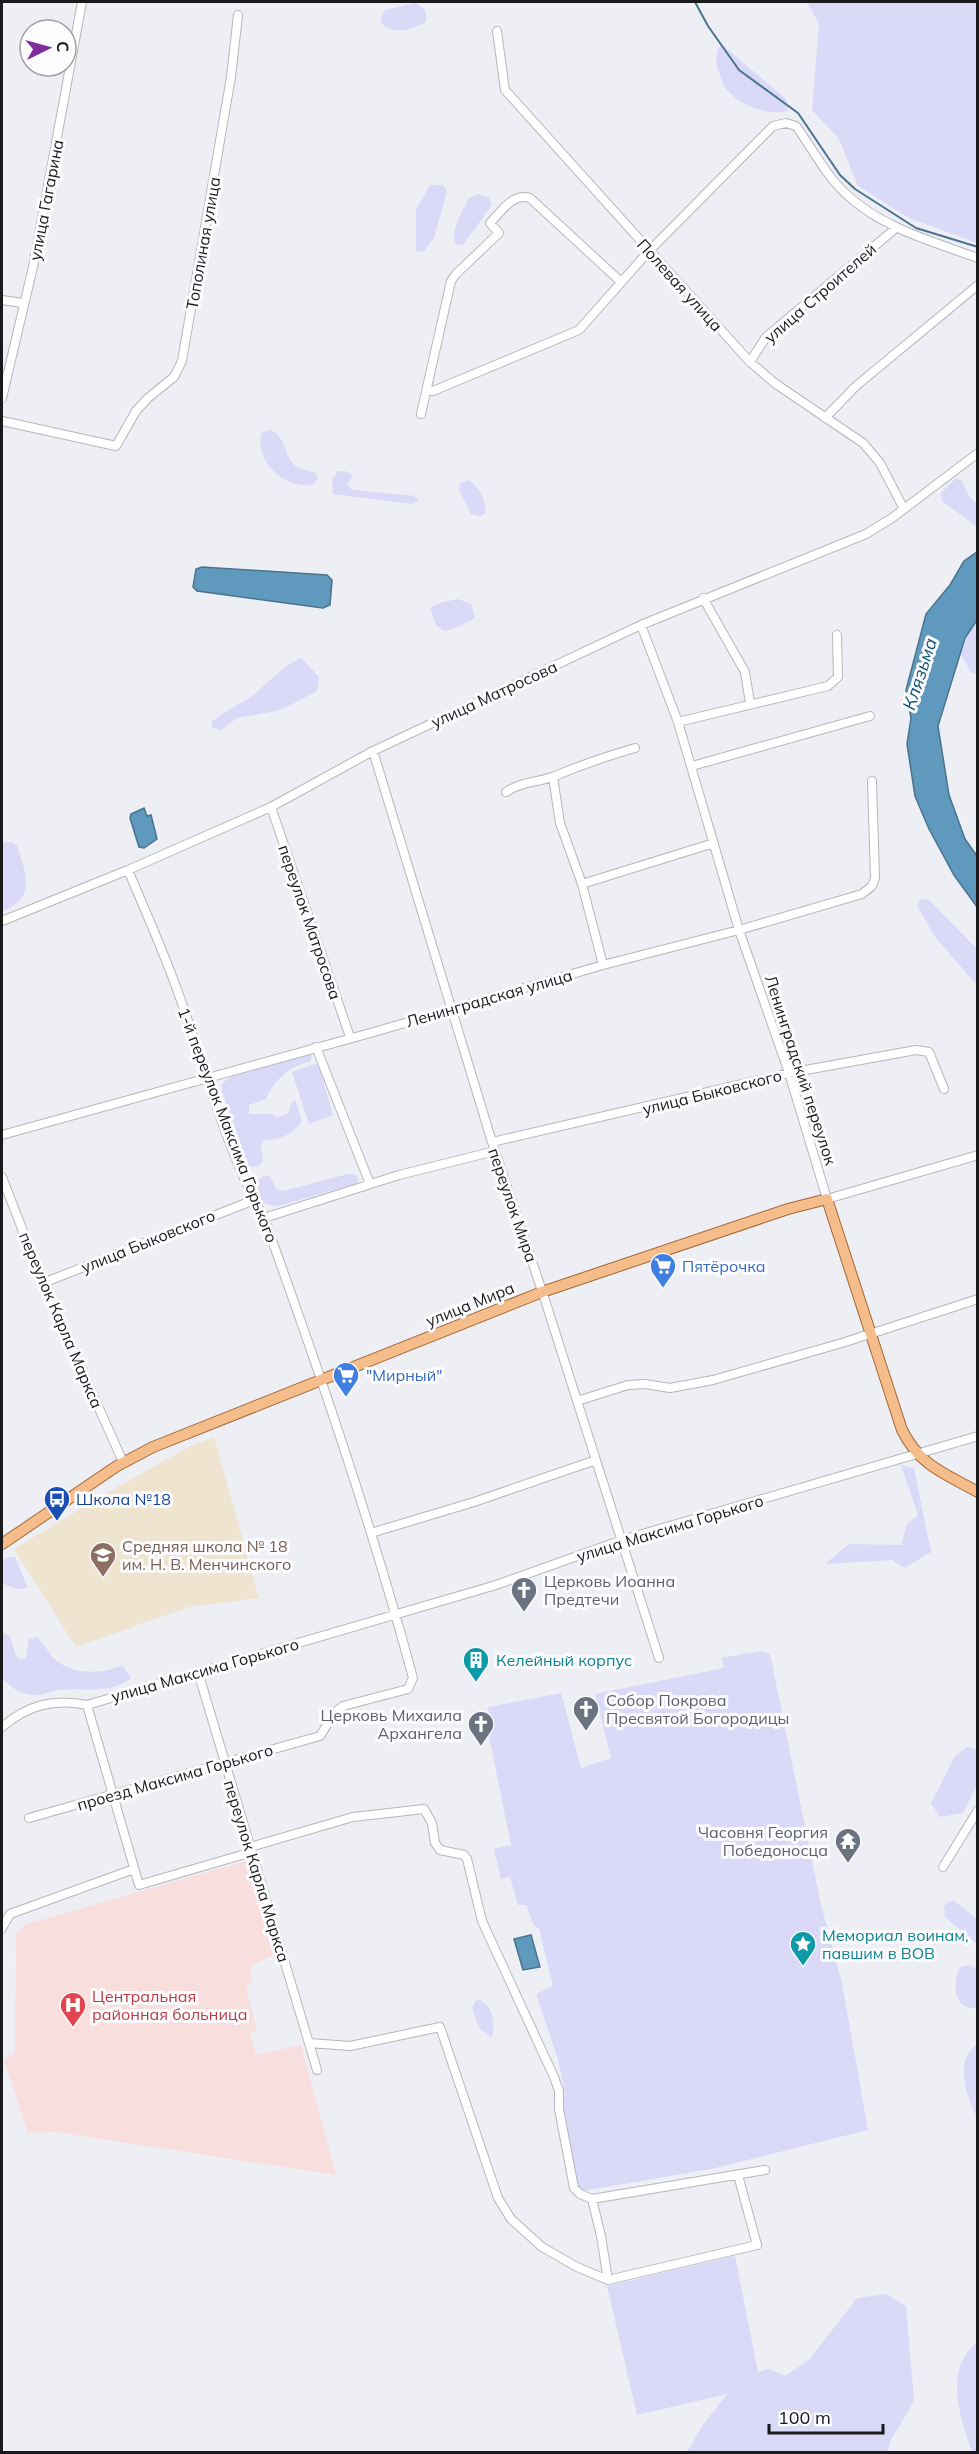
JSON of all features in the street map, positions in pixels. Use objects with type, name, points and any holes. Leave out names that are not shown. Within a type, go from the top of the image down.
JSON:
[{"type":"main road","name":"улица Мира","points":[[2,1544],[123,1462],[153,1447],[542,1292],[827,1198]]},
{"type":"main road","name":"Ленинградский переулок","points":[[827,1198],[896,1416],[916,1454]]},
{"type":"main road","points":[[916,1454],[978,1492]]},
{"type":"street","name":"улица Гагарина","points":[[2,398],[33,267],[82,2]]},
{"type":"street","name":"Тополиная улица","points":[[2,421],[116,446],[136,411],[174,377],[182,361],[231,77],[238,15]]},
{"type":"street","name":"Полевая улица","points":[[497,31],[505,90],[750,362],[776,384],[863,443],[880,463],[904,509]]},
{"type":"street","points":[[428,390],[433,391],[579,330],[649,251],[772,126],[786,123],[796,126],[844,192],[871,215],[896,228],[978,258]]},
{"type":"street","points":[[421,414],[451,281],[499,233],[490,223],[515,197],[522,195],[530,198],[621,282]]},
{"type":"street","name":"улица Строителей","points":[[750,362],[766,337],[896,228]]},
{"type":"street","points":[[825,418],[856,386],[978,285]]},
{"type":"street","points":[[2,300],[23,303]]},
{"type":"street","name":"улица Матросова","points":[[2,921],[128,870],[271,807],[373,751],[641,625],[866,534],[904,509],[978,453]]},
{"type":"street","points":[[703,598],[745,672],[750,703]]},
{"type":"street","name":"Ленинградский переулок","points":[[641,625],[678,722],[739,930],[789,1073],[827,1198]]},
{"type":"street","points":[[678,722],[828,686],[838,677],[837,635]]},
{"type":"street","points":[[692,766],[870,716]]},
{"type":"street","points":[[506,792],[519,783],[553,777],[576,766],[635,748]]},
{"type":"street","name":"переулок Мира","points":[[373,751],[492,1142],[659,1658]]},
{"type":"street","points":[[553,777],[560,823],[582,884],[603,965]]},
{"type":"street","name":"Ленинградская улица","points":[[2,1135],[862,894],[872,886],[875,878],[872,781]]},
{"type":"street","name":"переулок Матросова","points":[[271,807],[350,1037]]},
{"type":"street","points":[[582,884],[714,843]]},
{"type":"street","name":"1-й переулок Максима Горького","points":[[128,870],[175,984],[207,1079],[254,1200],[264,1218],[371,1533],[413,1678],[412,1685],[408,1689],[381,1698],[343,1706],[335,1712],[320,1736]]},
{"type":"street","points":[[316,1047],[370,1184]]},
{"type":"street","name":"улица Быковского","points":[[492,1142],[789,1073],[916,1050],[929,1052],[944,1089]]},
{"type":"street","points":[[264,1218],[370,1184],[495,1151]]},
{"type":"street","name":"улица Мира","points":[[827,1198],[978,1155]]},
{"type":"street","name":"переулок Карла Маркса","points":[[2,1177],[43,1283],[123,1462]]},
{"type":"street","name":"улица Быковского","points":[[43,1283],[254,1200]]},
{"type":"street","points":[[577,1401],[628,1385],[645,1384],[670,1388],[693,1385],[842,1343],[978,1299]]},
{"type":"street","name":"улица Максима Горького","points":[[87,1705],[496,1586],[622,1540],[978,1437]]},
{"type":"street","points":[[371,1533],[474,1502],[596,1460]]},
{"type":"street","name":"переулок Карла Маркса","points":[[198,1672],[317,2070]]},
{"type":"street","points":[[2,1727],[18,1714],[39,1706],[64,1700],[87,1705],[139,1885],[353,1817],[424,1809],[432,1823],[435,1844],[440,1850],[464,1855],[467,1859],[482,1921],[506,1977],[523,2007],[559,2091],[559,2109],[573,2188],[579,2194],[591,2199],[765,2170]]},
{"type":"street","name":"проезд Максима Горького","points":[[29,1818],[320,1736]]},
{"type":"street","points":[[943,1867],[978,1810]]},
{"type":"street","points":[[2,1928],[4,1918],[10,1914],[134,1869]]},
{"type":"street","points":[[309,2043],[350,2046],[440,2027],[498,2198],[510,2219],[542,2247],[577,2267],[608,2280],[757,2245],[738,2175]]},
{"type":"street","points":[[591,2199],[601,2236],[608,2280]]},
{"type":"shaded area","points":[[807,2],[977,2],[977,243],[909,218],[858,186],[839,139],[812,110],[819,24]]},
{"type":"shaded area","points":[[415,3],[425,10],[426,22],[404,31],[394,30],[382,24],[381,17],[385,10]]},
{"type":"shaded area","points":[[724,46],[787,100],[788,110],[763,111],[745,104],[730,93],[723,83],[717,63],[718,49]]},
{"type":"shaded area","points":[[430,185],[443,185],[447,191],[434,238],[423,252],[416,251],[416,210]]},
{"type":"shaded area","points":[[478,194],[489,197],[492,205],[463,245],[456,244],[454,233],[458,221],[469,198]]},
{"type":"shaded area","points":[[271,430],[278,435],[291,461],[296,466],[315,472],[318,479],[312,485],[302,485],[282,478],[267,463],[260,443],[262,432]]},
{"type":"shaded area","points":[[338,471],[345,471],[353,475],[347,485],[353,490],[415,496],[419,501],[412,504],[333,494],[332,480]]},
{"type":"shaded area","points":[[956,478],[962,481],[969,496],[977,504],[977,527],[942,501],[941,493]]},
{"type":"shaded area","points":[[469,480],[479,490],[485,504],[486,513],[480,516],[471,514],[459,490],[460,483]]},
{"type":"shaded area","points":[[458,599],[471,604],[475,618],[456,628],[444,631],[436,625],[430,608],[439,603]]},
{"type":"shaded area","points":[[977,620],[977,674],[971,672],[960,653],[965,638]]},
{"type":"shaded area","points":[[301,658],[319,677],[317,691],[281,710],[237,718],[221,730],[212,728],[212,722],[217,718],[252,696],[281,671]]},
{"type":"shaded area","points":[[12,842],[17,845],[26,884],[20,899],[13,906],[2,911],[2,843]]},
{"type":"shaded area","points":[[921,899],[929,900],[977,949],[977,985],[935,937],[917,906]]},
{"type":"shaded area","points":[[307,1054],[312,1055],[310,1062],[289,1070],[273,1086],[266,1099],[249,1105],[249,1114],[273,1114],[277,1117],[289,1113],[291,1103],[295,1100],[302,1121],[285,1136],[263,1140],[261,1144],[263,1161],[258,1167],[249,1166],[222,1092],[222,1084],[228,1078]]},
{"type":"shaded area","points":[[315,1064],[319,1066],[333,1115],[309,1124],[292,1072]]},
{"type":"shaded area","points":[[348,1174],[356,1175],[359,1179],[355,1184],[278,1206],[265,1204],[260,1197],[257,1182],[264,1175],[270,1177],[277,1190],[283,1191]]},
{"type":"shaded area","points":[[214,1437],[259,1598],[189,1607],[76,1647],[14,1549],[124,1483],[193,1445]]},
{"type":"shaded area","points":[[901,1465],[914,1468],[931,1552],[905,1568],[892,1560],[825,1564],[849,1544],[902,1545],[906,1525],[918,1515]]},
{"type":"shaded area","points":[[15,1557],[28,1588],[16,1589],[2,1583],[2,1561]]},
{"type":"shaded area","points":[[2,1632],[10,1636],[16,1656],[21,1659],[26,1658],[29,1639],[37,1637],[55,1659],[65,1666],[90,1672],[122,1665],[131,1678],[114,1687],[66,1689],[37,1695],[24,1693],[12,1687],[2,1678]]},
{"type":"shaded area","points":[[761,1651],[770,1654],[821,1905],[842,1983],[868,2130],[711,2169],[582,2191],[577,2185],[562,2113],[565,2094],[558,2059],[536,1994],[553,1986],[539,1928],[534,1926],[526,1905],[518,1905],[510,1877],[501,1879],[494,1849],[511,1845],[486,1721],[490,1720],[488,1707],[561,1693],[581,1768],[611,1758],[595,1694],[724,1668],[722,1658]]},
{"type":"shaded area","points":[[967,1747],[977,1749],[977,1785],[963,1813],[940,1817],[931,1803],[955,1756]]},
{"type":"shaded area","points":[[246,1861],[275,1954],[251,1966],[252,1983],[246,1987],[257,2031],[250,2033],[256,2055],[301,2045],[336,2175],[55,2132],[28,2133],[4,2060],[15,2052],[16,1934],[24,1925]]},
{"type":"shaded area","points":[[953,1900],[977,1919],[977,1944],[945,1917],[944,1906]]},
{"type":"shaded area","points":[[970,1965],[977,1969],[978,2008],[964,2005],[959,2001],[957,1995],[956,1981],[960,1967]]},
{"type":"shaded area","points":[[480,2000],[491,2011],[494,2027],[492,2037],[479,2028],[472,2008],[475,2001]]},
{"type":"shaded area","points":[[977,2044],[977,2117],[966,2089],[964,2069],[970,2051]]},
{"type":"shaded area","points":[[735,2256],[758,2372],[769,2369],[785,2376],[809,2360],[857,2298],[886,2294],[906,2306],[914,2401],[891,2440],[888,2452],[687,2452],[703,2425],[727,2394],[637,2415],[607,2286]]},
{"type":"shaded area","points":[[977,2342],[977,2452],[972,2452],[959,2409],[957,2380],[960,2366],[967,2353]]},
{"type":"water","name":"Клязьма","points":[[977,552],[977,620],[965,638],[938,726],[949,795],[965,839],[977,856],[977,907],[954,875],[929,829],[915,796],[907,744],[911,718],[906,690],[926,614],[950,585],[964,561]]},
{"type":"water","points":[[202,567],[327,575],[332,580],[330,605],[323,608],[197,591],[193,587],[196,569]]},
{"type":"water","points":[[144,808],[147,816],[151,815],[157,839],[144,848],[139,847],[130,818],[131,814]]},
{"type":"water","points":[[531,1935],[540,1967],[523,1970],[514,1939]]},
{"type":"waterway","points":[[695,2],[708,26],[739,70],[798,113],[840,175],[855,189],[916,228],[978,247]]},
{"type":"place","name":"Пятёрочка","points":[[663,1289]]},
{"type":"place","name":"\"Мирный\"","points":[[346,1398]]},
{"type":"place","name":"Школа №18","points":[[57,1522]]},
{"type":"place","name":"Средняя школа № 18 им. Н. В. Менчинского","points":[[103,1578]]},
{"type":"place","name":"Церковь Иоанна Предтечи","points":[[524,1613]]},
{"type":"place","name":"Келейный корпус","points":[[476,1683]]},
{"type":"place","name":"Собор Покрова Пресвятой Богородицы","points":[[586,1732]]},
{"type":"place","name":"Церковь Михаила Архангела","points":[[481,1747]]},
{"type":"place","name":"Часовня Георгия Победоносца","points":[[848,1864]]},
{"type":"place","name":"Мемориал воинам, павшим в ВОВ","points":[[803,1967]]},
{"type":"place","name":"Центральная районная больница","points":[[73,2028]]}]
